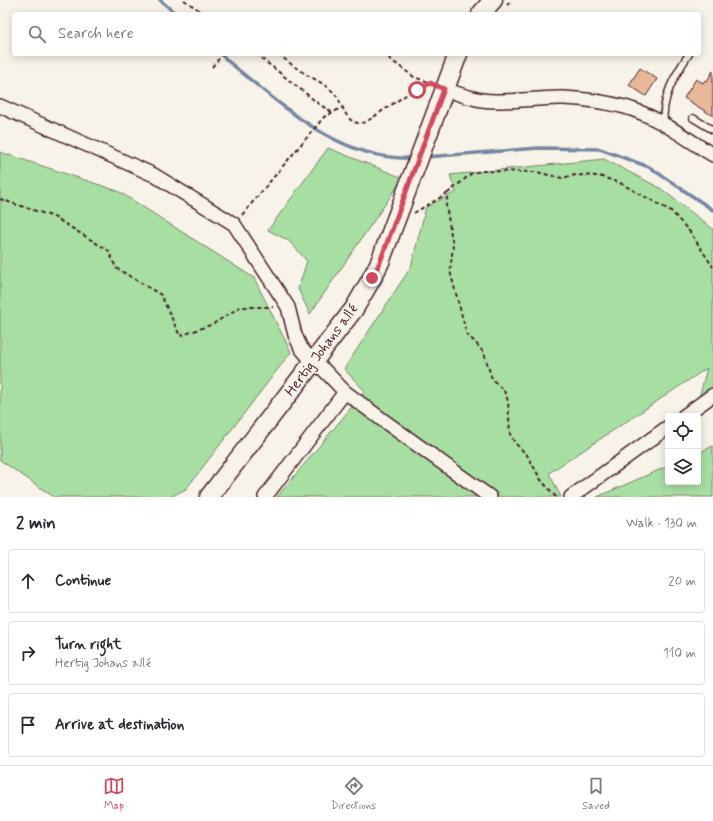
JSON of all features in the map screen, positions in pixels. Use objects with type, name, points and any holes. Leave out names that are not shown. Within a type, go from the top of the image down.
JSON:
[{"type":"street","points":[[484,12],[493,0]]},
{"type":"street","name":"Hertig Johans allé","points":[[209,497],[312,361],[354,309],[372,278],[380,262],[428,130],[437,86],[457,56]]},
{"type":"street","points":[[437,86],[468,97],[483,100],[498,101],[558,98],[607,103],[632,110],[664,124],[713,155]]},
{"type":"street","points":[[0,106],[154,175],[234,224],[288,307],[295,335],[302,348],[312,361],[324,370],[346,392],[490,497]]},
{"type":"street","points":[[265,497],[346,392]]},
{"type":"street","points":[[688,413],[713,395]]},
{"type":"street","points":[[570,497],[665,430]]},
{"type":"lane","points":[[664,124],[664,111],[668,91],[675,74],[688,56]]},
{"type":"lane","points":[[693,118],[713,130]]},
{"type":"path","points":[[184,0],[202,12]]},
{"type":"path","points":[[212,67],[221,56]]},
{"type":"path","points":[[259,56],[333,114]]},
{"type":"path","points":[[281,56],[302,72],[323,83],[336,95],[349,119],[354,123],[359,124],[366,122],[406,95],[437,86]]},
{"type":"path","points":[[386,56],[414,77],[437,86]]},
{"type":"path","points":[[234,224],[324,117],[333,114],[343,107]]},
{"type":"path","points":[[413,213],[448,192],[472,173],[482,171],[536,172],[562,178],[576,175],[599,176],[620,183],[670,211],[690,232],[713,267]]},
{"type":"path","points":[[448,192],[446,205],[453,246],[450,270],[467,335],[484,353],[492,379],[504,392],[508,401],[510,434],[515,443],[527,455],[541,480],[556,497]]},
{"type":"path","points":[[0,199],[54,217],[109,251],[116,268],[161,295],[180,336],[213,324],[240,307],[288,307]]},
{"type":"green space","points":[[328,148],[403,178],[310,314],[298,289],[307,261],[289,241],[268,230]]},
{"type":"green space","points":[[0,152],[118,191],[254,278],[291,352],[186,489],[170,497],[54,497],[0,460]]},
{"type":"green space","points":[[604,159],[660,188],[713,229],[713,387],[699,398],[707,368],[549,473],[561,497],[277,497],[365,391],[344,369],[411,267],[426,207],[456,192],[450,175]]},
{"type":"green space","points":[[713,446],[713,497],[597,497],[665,467],[665,485],[701,485],[701,452]]},
{"type":"building","points":[[640,68],[657,79],[646,96],[629,85]]},
{"type":"building","points":[[713,71],[713,116],[684,98],[696,79],[703,83],[705,80],[707,81]]},
{"type":"waterway","points":[[160,0],[174,12]]},
{"type":"waterway","points":[[223,56],[291,112],[314,128],[337,141],[361,151],[387,157],[414,158]]},
{"type":"waterway","points":[[426,157],[539,148],[600,149],[649,167],[713,210]]},
{"type":"route","points":[[372,278],[380,262],[444,89],[430,83],[417,90]]}]
